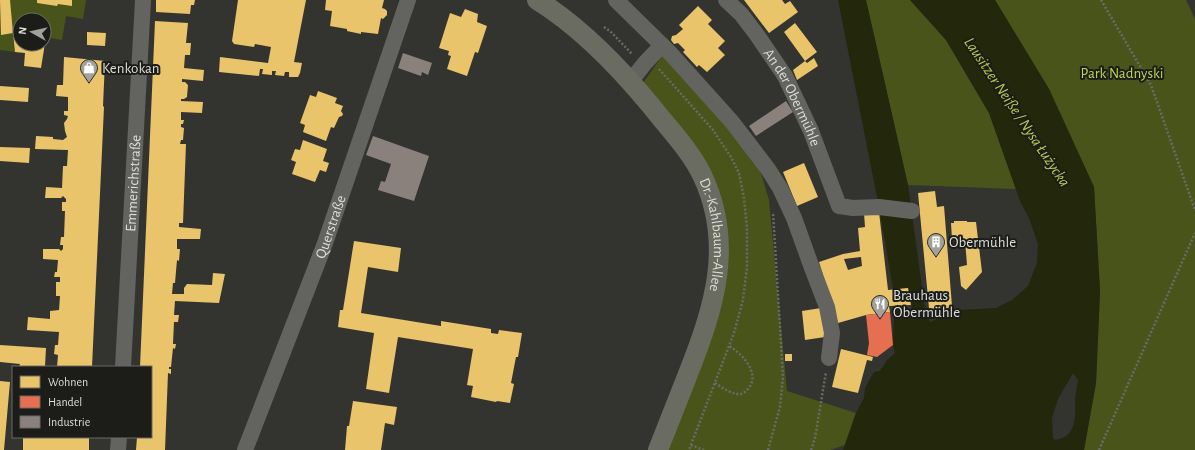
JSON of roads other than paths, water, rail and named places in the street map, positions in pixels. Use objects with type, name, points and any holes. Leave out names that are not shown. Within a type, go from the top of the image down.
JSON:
[{"type":"main road","name":"Dr.-Kahlbaum-Allee","points":[[537,0],[571,24],[630,82],[678,139],[696,164],[712,200],[719,236],[718,274],[714,296],[708,321],[658,450]]},
{"type":"street","name":"Emmerichstraße","points":[[123,366],[143,0]]},
{"type":"street","name":"Querstraße","points":[[244,450],[324,246],[408,0]]},
{"type":"street","points":[[616,0],[662,45],[732,122],[768,169],[780,188],[794,218],[827,307],[832,333],[829,358]]},
{"type":"street","name":"An der Obermühle","points":[[726,0],[741,14],[757,34],[784,76],[811,131],[839,206],[853,208],[879,207],[912,212]]},
{"type":"street","points":[[630,82],[662,45]]},
{"type":"street","points":[[118,450],[119,438]]},
{"type":"water","name":"Lausitzer Neiße / Nysa Łużycka","points":[[838,0],[866,0],[908,185],[925,309],[930,322],[959,310],[996,308],[1012,300],[1028,286],[1037,263],[1038,244],[1029,218],[1020,201],[989,113],[946,40],[910,0],[995,0],[1049,89],[1094,187],[1100,291],[1096,383],[1084,450],[843,450],[856,413],[864,398],[865,388],[874,372],[880,371],[887,360],[895,353],[893,345],[894,311],[912,309],[908,288],[893,289],[879,207]],"holes":[[[1073,373],[1078,380],[1075,399],[1074,425],[1068,435],[1055,440],[1053,438],[1052,418],[1058,399]]]},
{"type":"place","name":"Kenkokan","points":[[89,83]]},
{"type":"place","name":"Obermühle","points":[[936,257]]},
{"type":"place","name":"Brauhaus Obermühle","points":[[880,319]]},
{"type":"park label","name":"Park Nadnyski","points":[[1122,73]]}]
